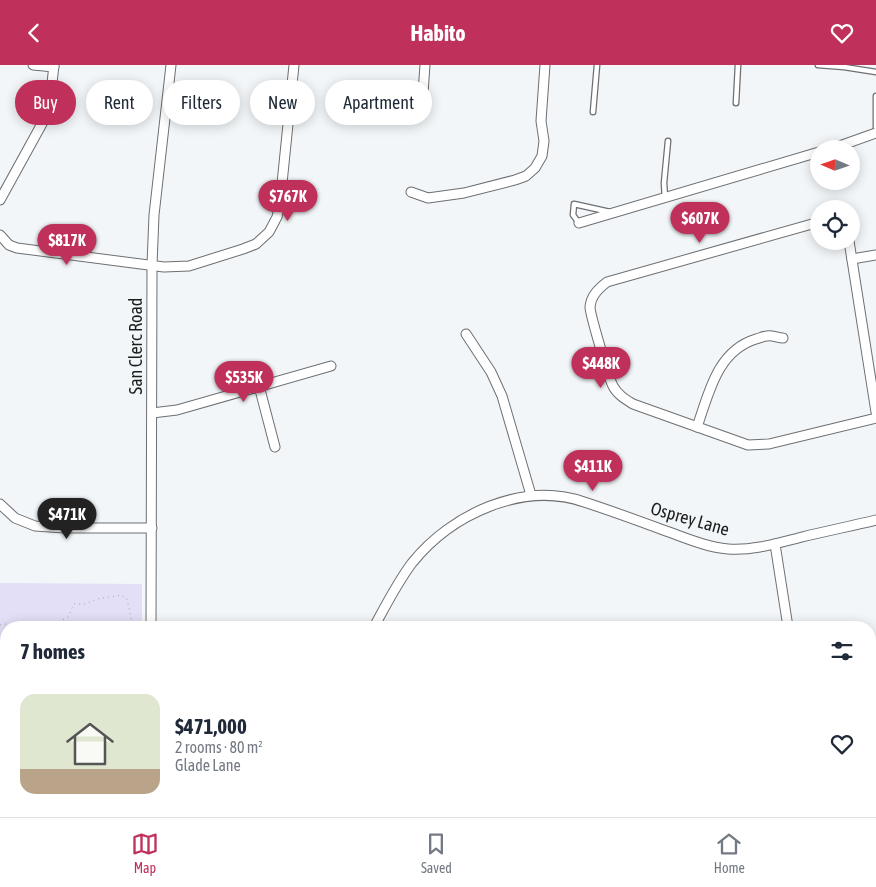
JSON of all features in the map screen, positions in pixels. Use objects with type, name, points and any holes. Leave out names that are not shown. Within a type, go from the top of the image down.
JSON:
[{"type":"street","points":[[0,200],[44,120],[50,101],[54,66],[33,65]]},
{"type":"street","name":"San Clerc Road","points":[[152,621],[152,265],[154,215],[171,65]]},
{"type":"street","points":[[0,235],[9,245],[17,249],[164,267],[189,266],[256,244],[270,232],[277,217],[280,203],[294,65]]},
{"type":"street","points":[[424,80],[425,65]]},
{"type":"street","points":[[411,192],[428,198],[464,193],[515,180],[526,176],[535,168],[542,156],[544,141],[541,121],[545,65]]},
{"type":"street","points":[[854,140],[876,133]]},
{"type":"street","points":[[579,223],[810,155]]},
{"type":"street","points":[[810,225],[607,282],[592,298],[590,312],[607,372],[613,387],[625,400],[739,443],[759,445],[876,418]]},
{"type":"street","points":[[850,250],[876,412]]},
{"type":"street","points":[[852,259],[876,255]]},
{"type":"street","points":[[466,334],[491,372],[502,396],[531,495]]},
{"type":"street","points":[[697,427],[716,375],[726,358],[747,342],[767,336],[783,339]]},
{"type":"street","points":[[152,413],[177,410],[330,366]]},
{"type":"street","points":[[259,386],[275,447]]},
{"type":"street","name":"Osprey Lane","points":[[377,621],[413,561],[434,541],[466,518],[489,506],[531,495],[555,496],[581,501],[696,542],[728,549],[775,544],[876,519]]},
{"type":"street","points":[[2,509],[26,524],[41,527],[152,528]]},
{"type":"street","points":[[775,544],[787,621]]},
{"type":"lane","points":[[593,112],[597,65]]},
{"type":"lane","points":[[736,103],[738,65]]},
{"type":"lane","points":[[818,65],[876,72]]},
{"type":"lane","points":[[876,96],[876,127]]},
{"type":"lane","points":[[665,198],[664,183],[668,141]]},
{"type":"lane","points":[[579,223],[574,215],[574,204],[614,213]]},
{"type":"path","points":[[60,621],[68,617],[74,604],[85,604],[97,599],[121,595],[127,599],[132,621]]},
{"type":"shaded area","points":[[0,583],[142,584],[142,621],[0,621]]}]
